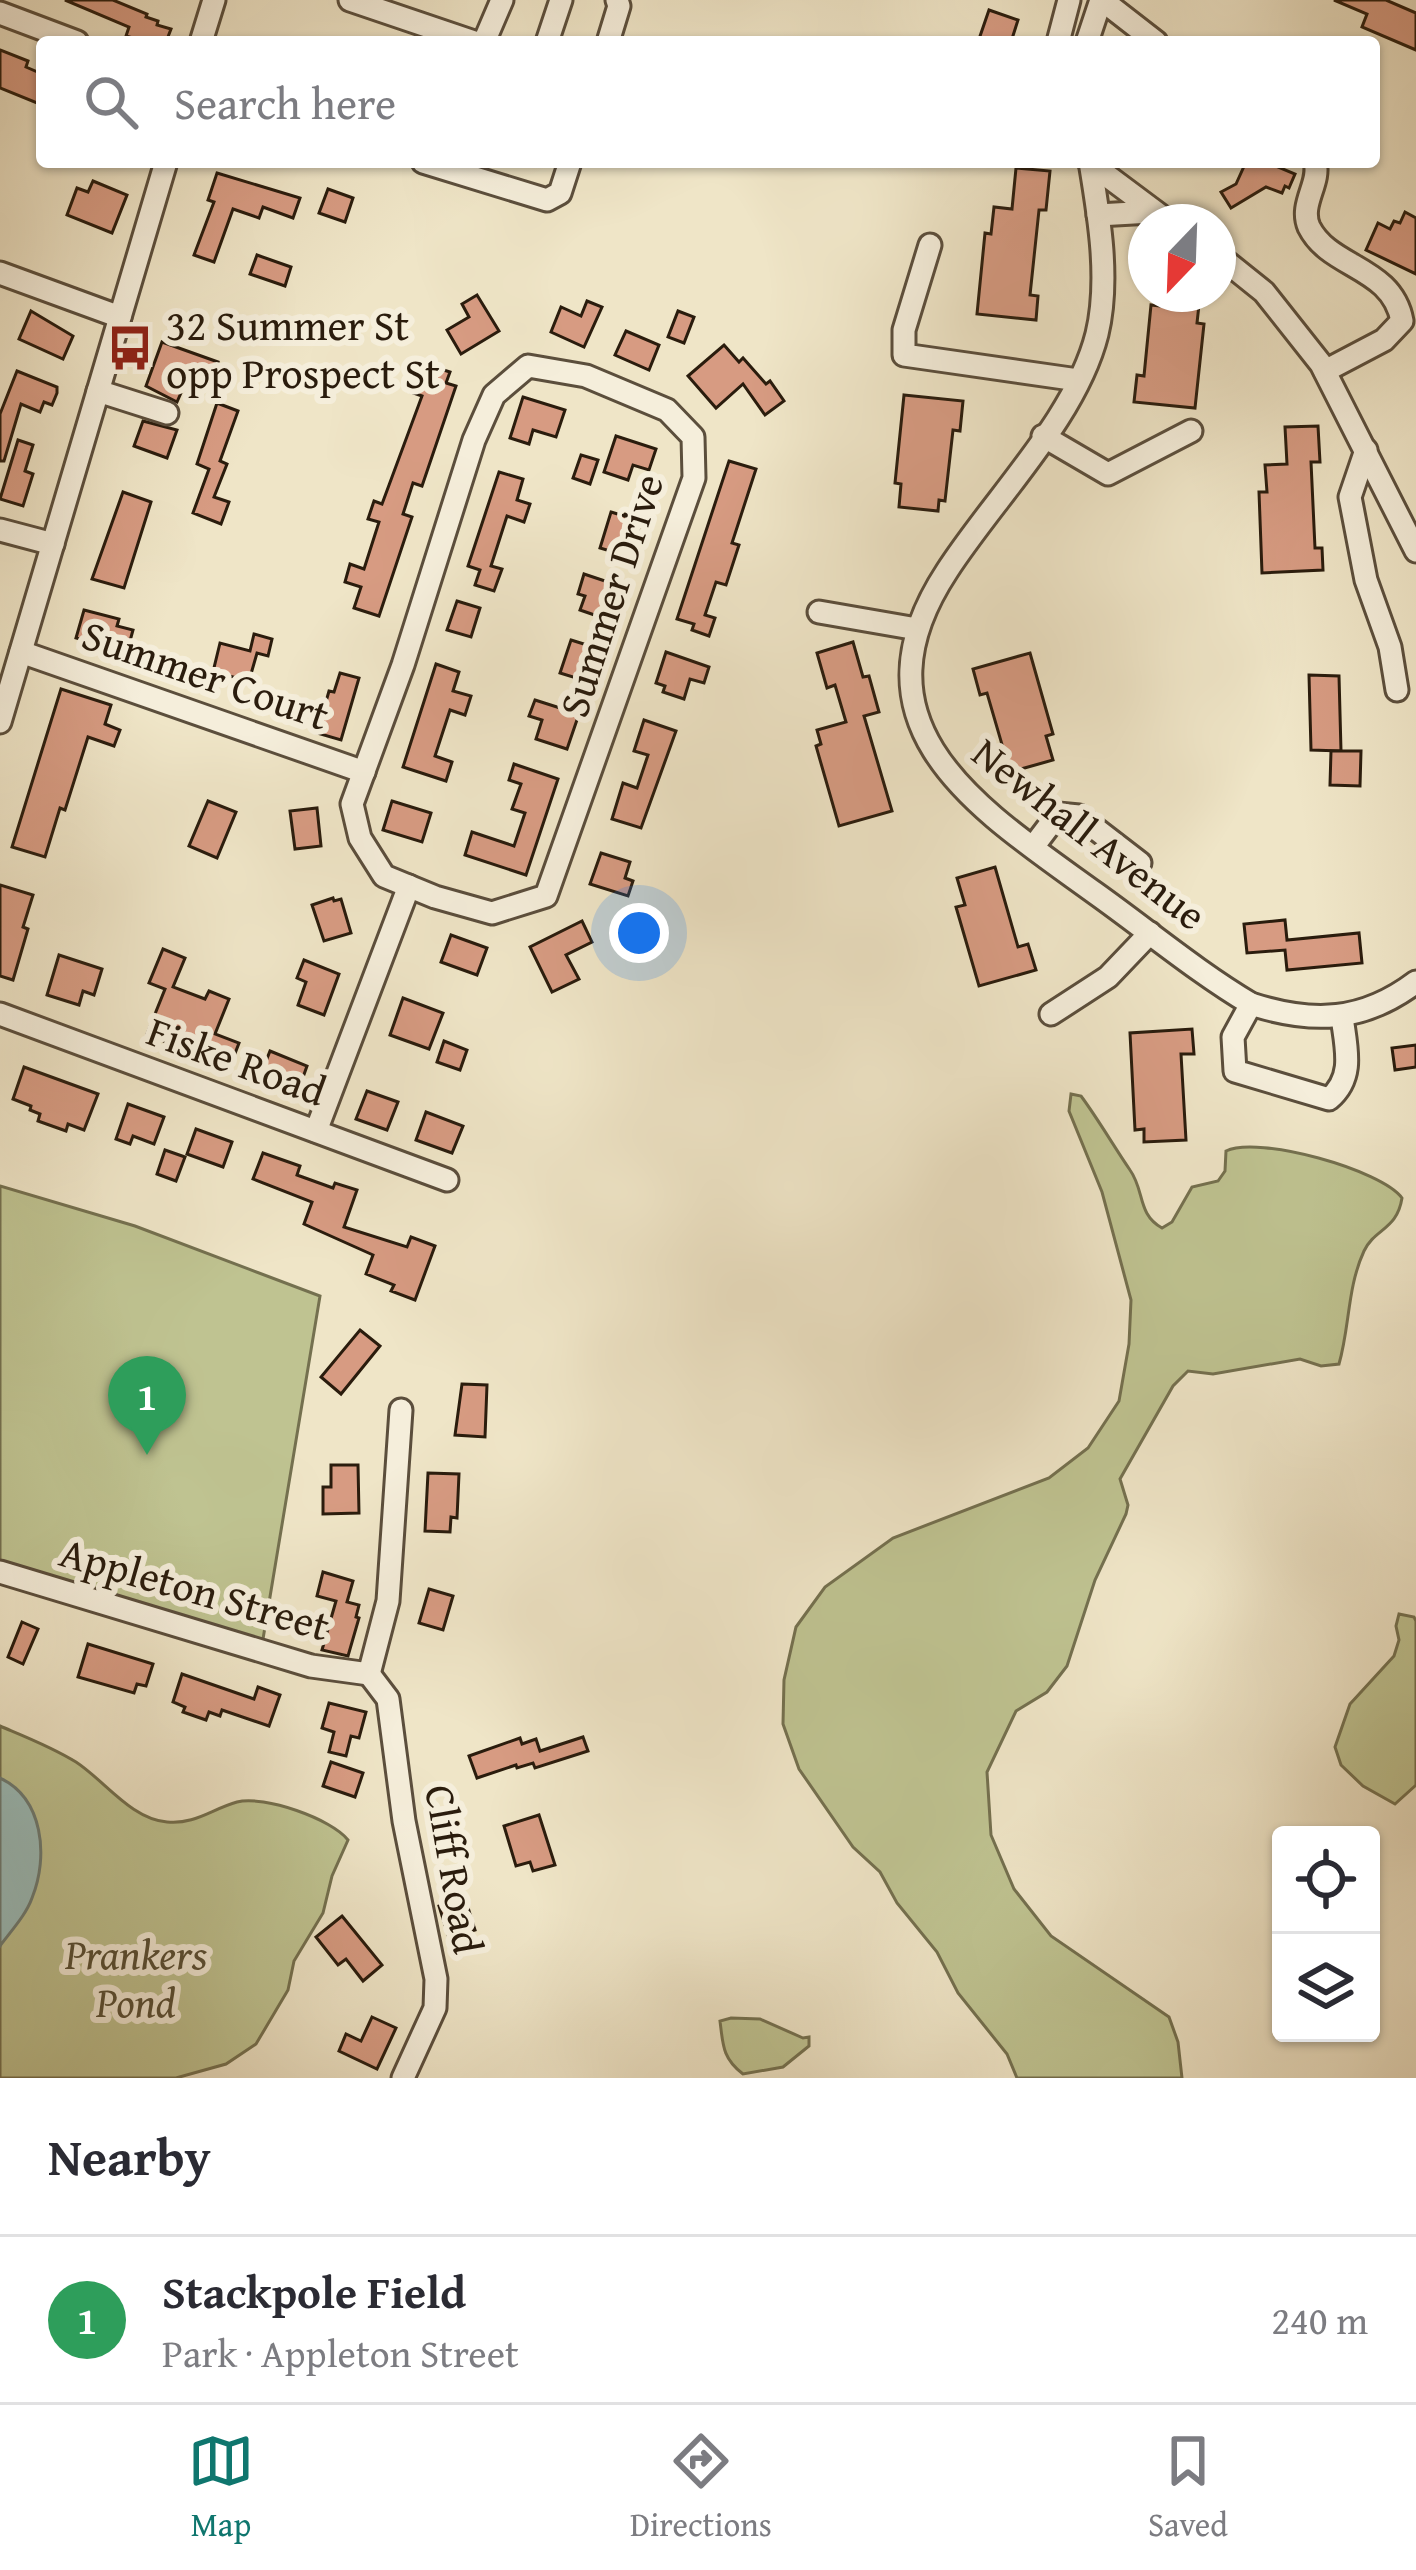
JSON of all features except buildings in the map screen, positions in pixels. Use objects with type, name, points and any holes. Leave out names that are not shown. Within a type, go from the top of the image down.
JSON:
[{"type":"street","points":[[203,36],[214,0]]},
{"type":"street","points":[[350,0],[426,35]]},
{"type":"street","points":[[487,36],[502,0]]},
{"type":"street","points":[[549,36],[560,0]]},
{"type":"street","points":[[610,36],[617,0]]},
{"type":"street","points":[[1060,36],[1069,0]]},
{"type":"street","points":[[1089,36],[1101,0],[1148,36]]},
{"type":"street","points":[[0,14],[60,36]]},
{"type":"street","points":[[0,722],[164,168]]},
{"type":"street","points":[[450,168],[550,200],[560,193],[568,168]]},
{"type":"street","points":[[502,186],[507,168]]},
{"type":"street","name":"Newhall Avenue","points":[[1091,168],[1098,215],[1097,334],[1078,380],[948,568],[917,629],[915,700],[932,752],[965,793],[1033,847],[1251,1004],[1297,1016],[1342,1017],[1385,1003],[1416,982]]},
{"type":"street","name":"Newhall Avenue","points":[[1098,168],[1143,204]]},
{"type":"street","points":[[1316,168],[1306,207],[1312,233],[1380,280],[1402,321],[1384,340],[1325,371]]},
{"type":"street","name":"Newhall Avenue","points":[[1098,215],[1128,216]]},
{"type":"street","points":[[929,245],[904,330],[904,355],[1078,380]]},
{"type":"street","points":[[1236,270],[1274,303],[1325,371],[1414,537]]},
{"type":"street","points":[[0,273],[120,317]]},
{"type":"street","name":"Summer Drive","points":[[528,366],[586,376],[667,410],[693,437],[694,478],[546,896],[492,913],[384,876],[361,838],[352,804],[364,772],[474,440],[494,395],[528,366]]},
{"type":"street","points":[[98,391],[167,412]]},
{"type":"street","points":[[1043,436],[1108,474],[1192,431]]},
{"type":"street","points":[[1366,450],[1350,497],[1366,580],[1390,647],[1397,690]]},
{"type":"street","points":[[0,530],[53,544]]},
{"type":"street","points":[[819,612],[917,629]]},
{"type":"street","name":"Summer Court","points":[[21,652],[364,772]]},
{"type":"street","points":[[1033,847],[1058,814],[1079,817],[1140,863]]},
{"type":"street","points":[[316,1131],[409,886]]},
{"type":"street","points":[[1051,1014],[1108,976],[1150,932]]},
{"type":"street","points":[[1251,1004],[1233,1037],[1234,1071],[1329,1099],[1347,1074],[1342,1017]]},
{"type":"street","name":"Fiske Road","points":[[0,1014],[447,1180]]},
{"type":"street","points":[[369,1674],[388,1601],[401,1410]]},
{"type":"street","name":"Appleton Street","points":[[0,1572],[311,1666],[369,1674]]},
{"type":"street","name":"Cliff Road","points":[[369,1674],[388,1699],[404,1821],[436,1979],[435,2008],[403,2078]]},
{"type":"green space","points":[[1071,1094],[1081,1096],[1135,1178],[1149,1216],[1162,1228],[1172,1222],[1192,1187],[1218,1181],[1225,1171],[1226,1151],[1242,1147],[1319,1158],[1371,1177],[1402,1198],[1396,1217],[1369,1243],[1358,1265],[1339,1364],[1321,1366],[1300,1359],[1213,1374],[1188,1371],[1173,1386],[1120,1479],[1126,1514],[1095,1580],[1067,1666],[1047,1692],[1016,1711],[987,1772],[991,1835],[1014,1889],[1051,1936],[1169,2017],[1182,2078],[1017,2078],[1007,2054],[958,1993],[937,1952],[897,1903],[880,1872],[853,1847],[799,1769],[783,1724],[784,1680],[796,1627],[825,1587],[893,1538],[1049,1478],[1088,1448],[1119,1401],[1131,1300],[1102,1192],[1069,1111]]},
{"type":"green space","points":[[0,1186],[135,1226],[320,1296],[262,1645],[0,1564]]},
{"type":"green space","points":[[1399,1614],[1416,1621],[1416,1785],[1395,1804],[1363,1786],[1341,1765],[1335,1747],[1350,1704],[1394,1656]]},
{"type":"green space","name":"Prankers Pond","points":[[0,1726],[76,1762],[130,1807],[154,1819],[186,1821],[237,1802],[263,1802],[313,1817],[348,1840],[323,1913],[294,1961],[288,1990],[256,2044],[226,2064],[176,2078],[0,2078]]},
{"type":"green space","points":[[760,2019],[809,2037],[809,2046],[783,2067],[743,2074],[723,2044],[720,2021]]},
{"type":"water","points":[[0,1778],[26,1799],[41,1847],[32,1898],[0,1946]]},
{"type":"place","name":"32 Summer St opp Prospect St","points":[[130,348]]},
{"type":"place","name":"Stackpole Field","points":[[147,1455]]}]
